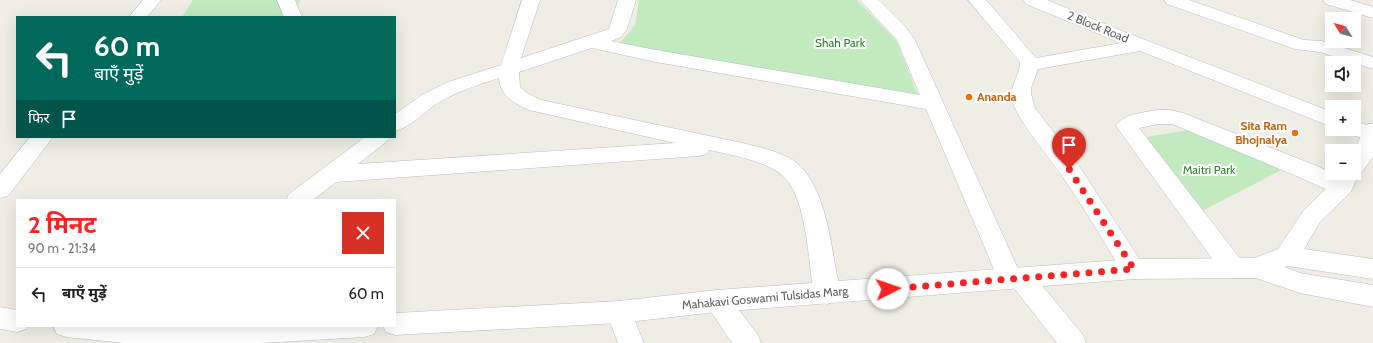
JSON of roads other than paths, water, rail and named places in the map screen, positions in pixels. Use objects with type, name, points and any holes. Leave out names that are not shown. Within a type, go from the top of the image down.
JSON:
[{"type":"street","points":[[139,16],[152,0]]},
{"type":"street","points":[[286,0],[293,16]]},
{"type":"street","points":[[531,0],[509,69],[509,85],[512,90],[522,99],[536,105],[724,147],[779,162],[794,172],[805,189],[820,249],[827,294]]},
{"type":"street","points":[[397,120],[435,96],[455,86],[591,42],[617,31],[627,0]]},
{"type":"street","points":[[869,0],[898,29],[906,40],[934,104],[1016,278],[1073,343]]},
{"type":"street","points":[[977,0],[1029,61],[1030,65],[1020,87],[1021,102],[1069,169],[1134,269]]},
{"type":"street","name":"2 Block Road","points":[[1032,0],[1325,117]]},
{"type":"street","points":[[1173,0],[1301,45],[1325,59]]},
{"type":"street","points":[[1332,0],[1373,13]]},
{"type":"street","points":[[591,42],[656,56],[934,104]]},
{"type":"street","points":[[1030,65],[1142,45]]},
{"type":"street","points":[[1301,45],[1322,47],[1373,63]]},
{"type":"street","points":[[1361,71],[1373,75]]},
{"type":"street","points":[[1244,268],[1126,126],[1168,116],[1309,172],[1325,176]]},
{"type":"street","points":[[0,190],[41,138]]},
{"type":"street","points":[[298,199],[378,138]]},
{"type":"street","points":[[331,174],[724,147]]},
{"type":"street","points":[[1287,256],[1312,216],[1345,180]]},
{"type":"street","name":"Mahakavi Goswami Tulsidas Marg","points":[[396,324],[619,312],[717,301],[827,294],[1134,269],[1244,268],[1287,256],[1373,269]]},
{"type":"street","name":"Mahakavi Goswami Tulsidas Marg","points":[[1244,268],[1300,283],[1373,296]]},
{"type":"street","points":[[717,301],[748,343]]},
{"type":"street","points":[[619,312],[631,343]]},
{"type":"street","points":[[0,318],[16,321]]},
{"type":"street","points":[[91,327],[166,330],[248,338],[355,327]]},
{"type":"place","name":"Ananda","points":[[969,97]]},
{"type":"place","name":"Sita Ram Bhojnalya","points":[[1295,133]]},
{"type":"park label","name":"Shah Park","points":[[840,43]]},
{"type":"park label","name":"Maitri Park","points":[[1209,170]]}]
